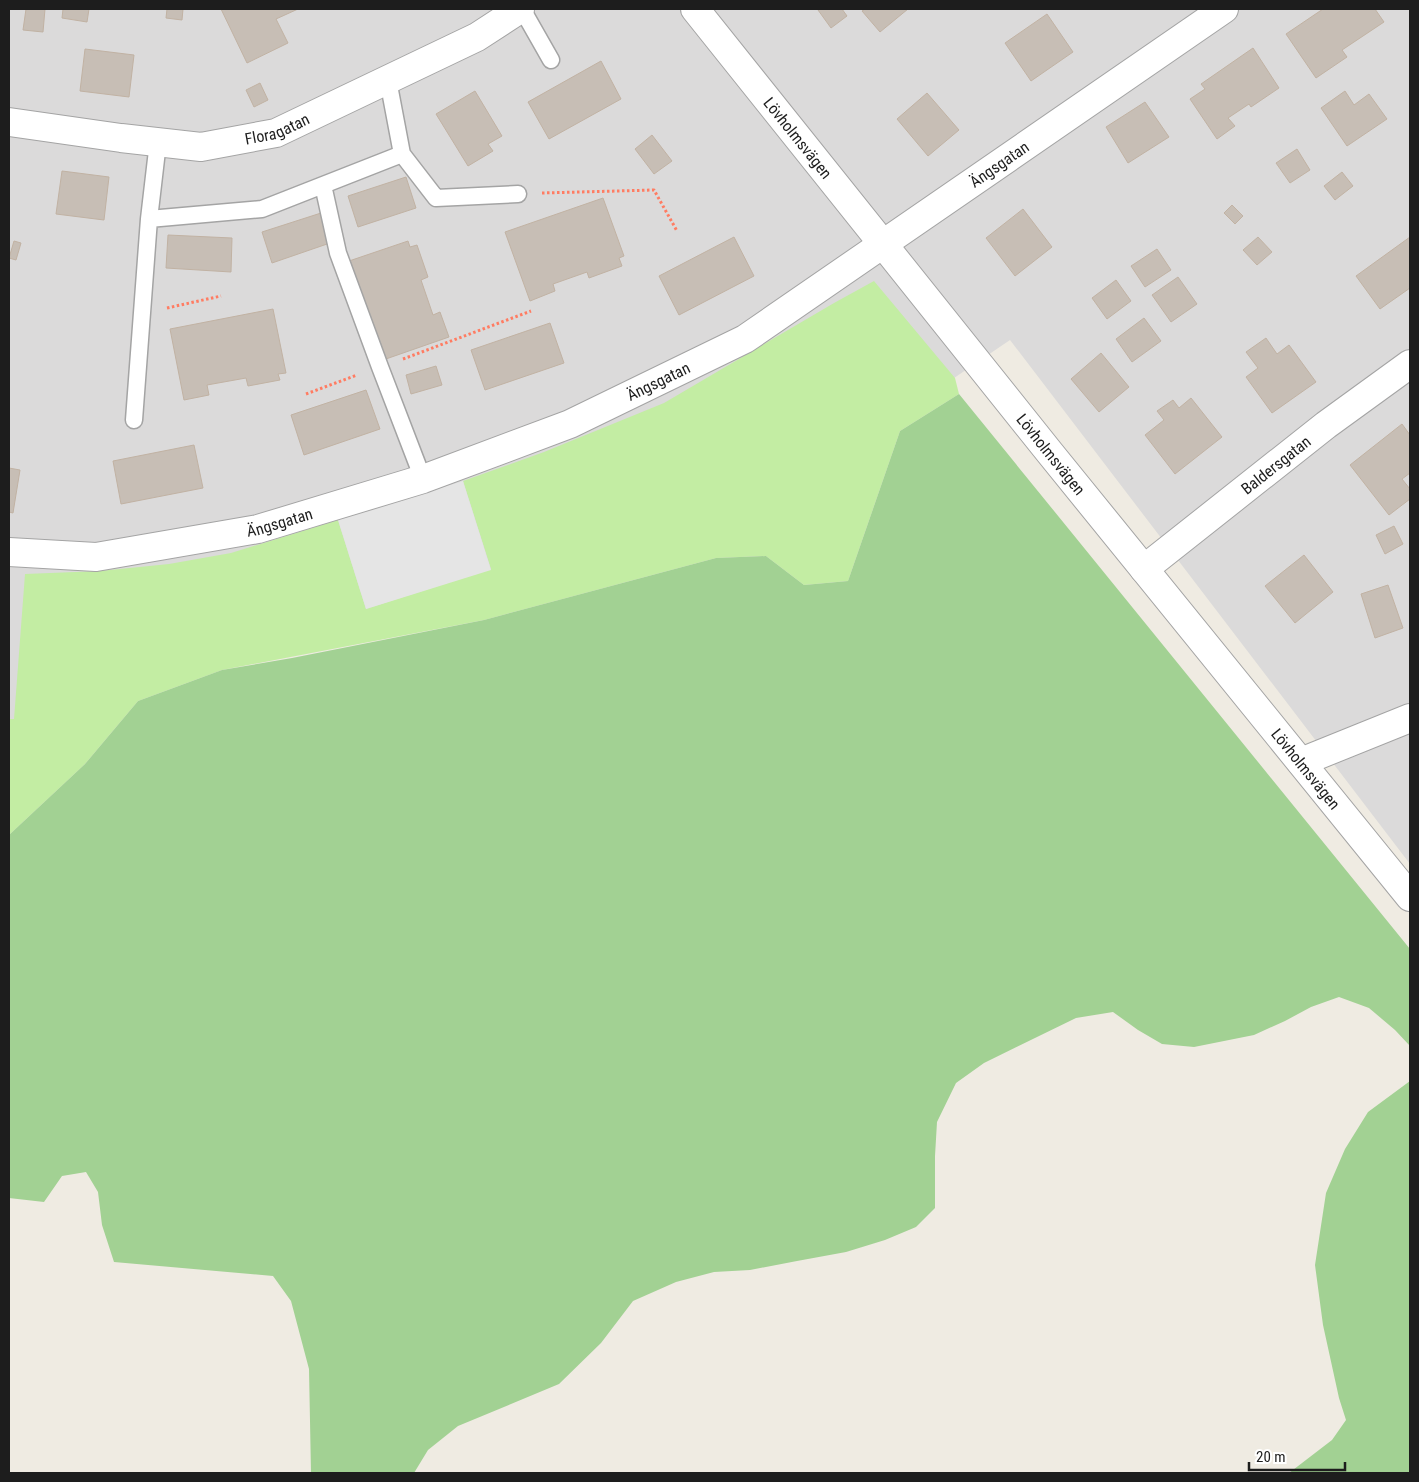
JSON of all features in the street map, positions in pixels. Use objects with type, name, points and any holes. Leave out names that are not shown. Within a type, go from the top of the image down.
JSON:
[{"type":"street","name":"Floragatan","points":[[9,122],[201,147],[276,133],[477,37],[521,9]]},
{"type":"street","name":"Lövholmsvägen","points":[[695,9],[1050,453],[1410,897]]},
{"type":"street","name":"Ängsgatan","points":[[9,552],[96,557],[258,530],[423,479],[570,424],[745,339],[1224,9]]},
{"type":"street","name":"Baldersgatan","points":[[1144,569],[1326,425],[1410,364]]},
{"type":"street","points":[[1301,762],[1410,718]]},
{"type":"lane","points":[[521,9],[551,60]]},
{"type":"lane","points":[[388,80],[402,154],[436,198],[518,194]]},
{"type":"lane","points":[[134,420],[149,219],[158,142]]},
{"type":"lane","points":[[149,219],[262,209],[402,154]]},
{"type":"lane","points":[[323,185],[338,253],[423,479]]},
{"type":"path","points":[[518,194],[654,190],[677,231]]},
{"type":"path","points":[[142,314],[221,296]]},
{"type":"path","points":[[306,394],[531,311]]},
{"type":"shaded area","points":[[9,9],[1410,9],[1410,864],[1010,340],[751,516],[305,642],[9,741]]},
{"type":"shaded area","points":[[463,481],[491,570],[366,609],[338,520]]},
{"type":"green space","points":[[874,281],[955,378],[959,394],[900,431],[848,581],[804,585],[766,556],[716,558],[484,620],[222,670],[138,701],[85,764],[9,835],[9,719],[14,719],[25,574],[100,571],[169,564],[231,553],[338,520],[366,609],[491,569],[463,481],[544,452],[664,403]]},
{"type":"green space","points":[[959,394],[1410,949],[1410,1046],[1395,1030],[1369,1008],[1339,997],[1311,1007],[1254,1035],[1194,1047],[1162,1044],[1113,1012],[1076,1018],[984,1063],[956,1083],[937,1122],[935,1208],[916,1227],[885,1240],[846,1252],[750,1270],[714,1272],[676,1282],[633,1301],[601,1343],[559,1384],[458,1426],[428,1450],[414,1473],[311,1473],[309,1369],[291,1301],[273,1276],[114,1262],[102,1225],[98,1192],[86,1172],[62,1176],[44,1202],[9,1198],[9,835],[85,764],[138,701],[222,670],[484,620],[716,558],[766,556],[804,585],[848,581],[900,431]]},
{"type":"green space","points":[[1410,1081],[1410,1473],[1289,1473],[1332,1440],[1346,1420],[1339,1398],[1323,1325],[1315,1265],[1326,1193],[1345,1149],[1368,1112]]},
{"type":"building","points":[[26,9],[45,9],[43,32],[23,30]]},
{"type":"building","points":[[63,9],[89,9],[87,22],[62,18]]},
{"type":"building","points":[[167,9],[183,9],[182,20],[166,18]]},
{"type":"building","points":[[221,9],[298,9],[276,19],[288,43],[247,63]]},
{"type":"building","points":[[842,9],[847,16],[831,28],[818,10]]},
{"type":"building","points":[[865,9],[908,9],[880,32],[862,11]]},
{"type":"building","points":[[1323,9],[1375,9],[1384,22],[1342,50],[1347,57],[1316,78],[1286,34]]},
{"type":"building","points":[[1047,14],[1073,52],[1031,81],[1005,43]]},
{"type":"building","points":[[1253,48],[1279,88],[1251,107],[1249,104],[1228,118],[1235,126],[1217,139],[1190,99],[1205,89],[1201,84]]},
{"type":"building","points":[[85,49],[134,55],[129,97],[80,91]]},
{"type":"building","points":[[601,61],[621,99],[549,139],[528,102]]},
{"type":"building","points":[[260,83],[268,100],[254,107],[246,90]]},
{"type":"building","points":[[475,91],[502,136],[488,144],[493,151],[468,166],[436,114]]},
{"type":"building","points":[[1345,91],[1354,105],[1369,94],[1387,119],[1347,146],[1321,108]]},
{"type":"building","points":[[927,93],[959,130],[928,156],[897,119]]},
{"type":"building","points":[[1145,102],[1169,137],[1128,163],[1106,127]]},
{"type":"building","points":[[652,135],[672,161],[654,174],[635,149]]},
{"type":"building","points":[[1297,149],[1310,170],[1290,183],[1276,163]]},
{"type":"building","points":[[62,171],[109,177],[104,220],[56,214]]},
{"type":"building","points":[[1342,172],[1353,186],[1335,200],[1324,186]]},
{"type":"building","points":[[406,177],[416,208],[358,227],[348,196]]},
{"type":"building","points":[[603,198],[624,256],[619,258],[622,266],[589,278],[587,272],[553,284],[555,291],[530,301],[505,232]]},
{"type":"building","points":[[1232,205],[1243,216],[1235,224],[1224,213]]},
{"type":"building","points":[[1023,209],[1052,247],[1015,276],[986,238]]},
{"type":"building","points":[[321,213],[330,243],[272,263],[262,232]]},
{"type":"building","points":[[168,235],[232,238],[231,272],[166,268]]},
{"type":"building","points":[[734,237],[754,276],[679,315],[659,276]]},
{"type":"building","points":[[1258,237],[1272,252],[1257,265],[1243,250]]},
{"type":"building","points":[[1410,237],[1410,288],[1380,309],[1356,276]]},
{"type":"building","points":[[14,241],[21,243],[16,260],[9,258]]},
{"type":"building","points":[[408,241],[410,247],[417,245],[428,277],[421,280],[433,315],[440,312],[449,337],[383,360],[349,261]]},
{"type":"building","points":[[1157,249],[1171,270],[1145,287],[1131,266]]},
{"type":"building","points":[[1178,277],[1197,304],[1171,322],[1152,295]]},
{"type":"building","points":[[1116,280],[1131,301],[1107,319],[1092,298]]},
{"type":"building","points":[[273,309],[286,373],[278,374],[280,380],[248,386],[246,378],[207,385],[209,395],[184,400],[170,329]]},
{"type":"building","points":[[1144,318],[1161,341],[1132,362],[1116,339]]},
{"type":"building","points":[[550,323],[564,363],[485,390],[471,350]]},
{"type":"building","points":[[1266,338],[1277,354],[1289,345],[1316,382],[1272,413],[1246,377],[1258,368],[1246,352]]},
{"type":"building","points":[[1101,353],[1129,387],[1099,412],[1071,379]]},
{"type":"building","points":[[436,366],[442,385],[411,394],[406,375]]},
{"type":"building","points":[[366,390],[380,429],[304,455],[291,415]]},
{"type":"building","points":[[1191,398],[1222,437],[1175,474],[1145,435],[1164,420],[1157,411],[1173,400],[1179,408]]},
{"type":"building","points":[[1402,424],[1410,435],[1410,473],[1402,479],[1410,489],[1410,499],[1389,515],[1350,465]]},
{"type":"building","points":[[194,445],[203,488],[121,504],[113,461]]},
{"type":"building","points":[[9,468],[20,470],[13,513],[9,512]]},
{"type":"building","points":[[1394,526],[1403,544],[1385,554],[1376,535]]},
{"type":"building","points":[[1304,555],[1333,592],[1295,623],[1265,586]]},
{"type":"building","points":[[1388,585],[1403,628],[1375,638],[1361,594]]}]
